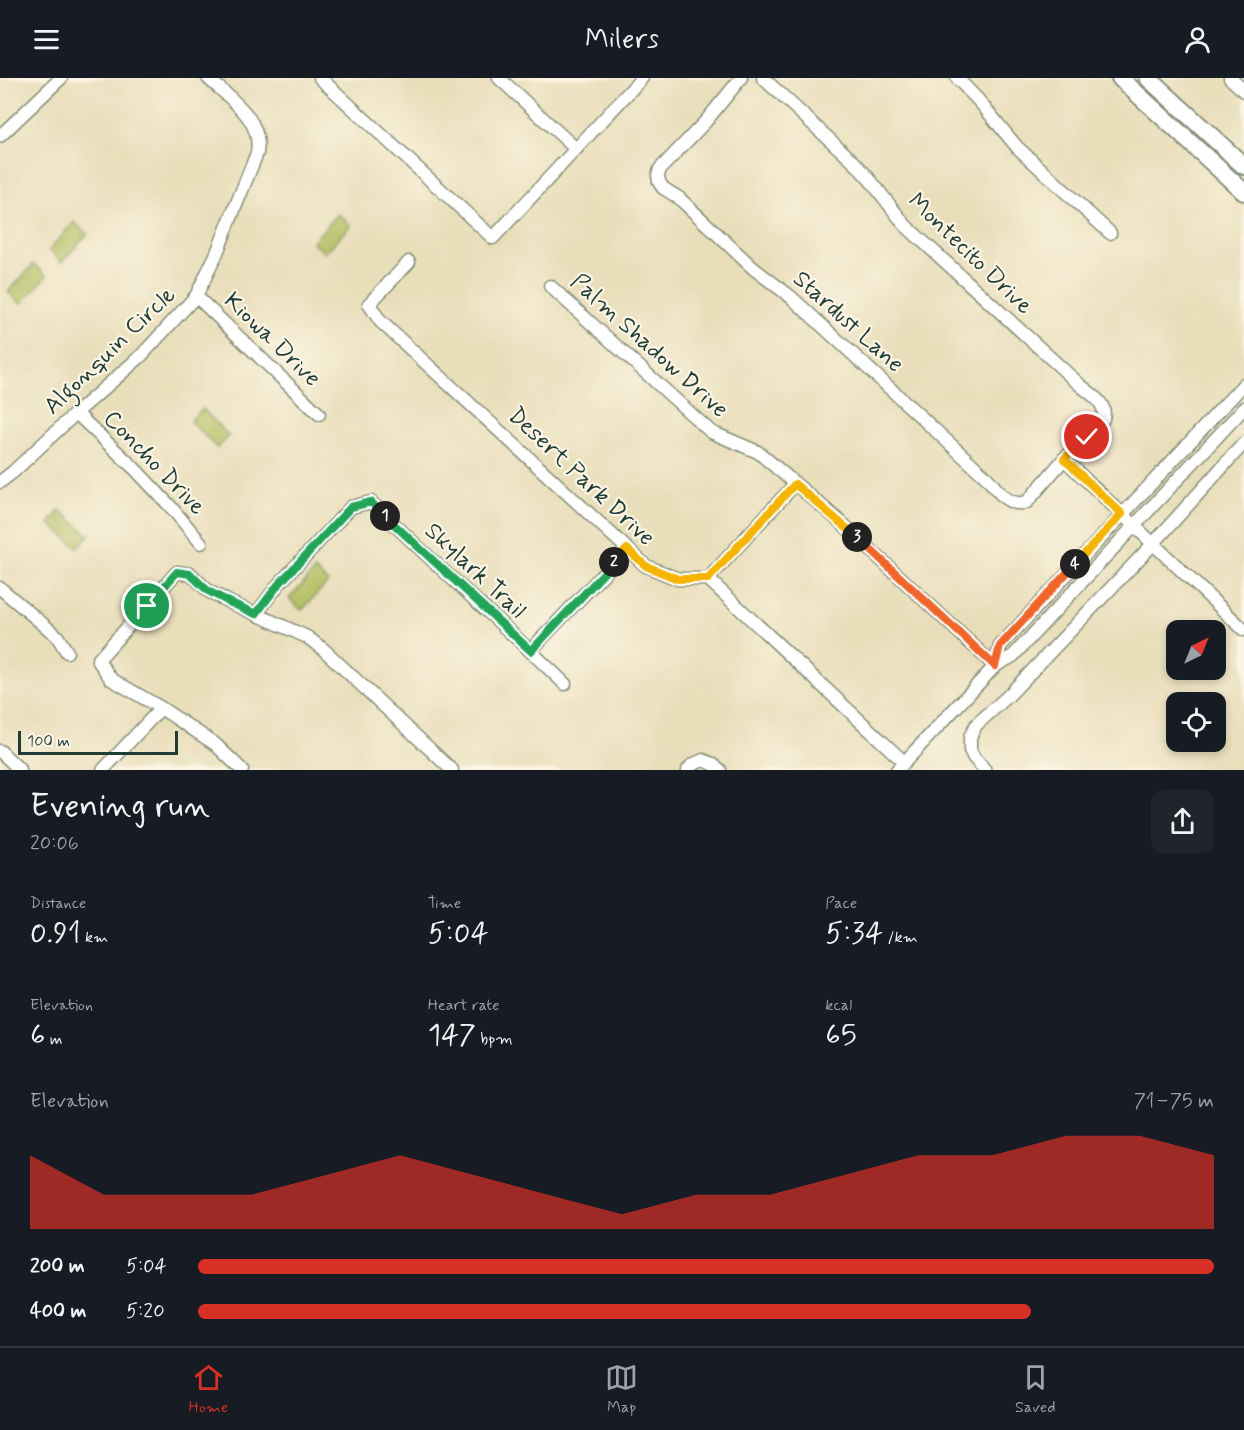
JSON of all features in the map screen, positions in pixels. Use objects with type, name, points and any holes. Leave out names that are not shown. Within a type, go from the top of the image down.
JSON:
[{"type":"main road","points":[[1120,78],[1244,192]]},
{"type":"main road","points":[[1148,78],[1244,166]]},
{"type":"street","points":[[1,133],[61,78]]},
{"type":"street","name":"Algonquin Circle","points":[[0,482],[141,356],[196,297],[220,245],[259,143],[248,116],[208,78]]},
{"type":"street","points":[[320,78],[493,238],[642,78]]},
{"type":"street","points":[[500,78],[576,149]]},
{"type":"street","name":"Stardust Lane","points":[[741,78],[706,121],[660,169],[659,182],[663,188],[679,198],[753,268],[791,297],[988,479],[1009,502],[1017,504],[1027,502],[1064,459]]},
{"type":"street","name":"Montecito Drive","points":[[763,78],[856,164],[905,225],[1099,401],[1104,417],[1101,423],[1064,459]]},
{"type":"street","points":[[957,78],[1017,147],[1110,233]]},
{"type":"street","points":[[1230,78],[1244,91]]},
{"type":"street","name":"Desert Park Drive","points":[[409,262],[369,304],[380,321],[646,566],[678,579],[708,579]]},
{"type":"street","name":"Palm Shadow Drive","points":[[550,286],[711,432],[758,452],[844,525],[995,666]]},
{"type":"street","name":"Kiowa Drive","points":[[196,297],[318,414]]},
{"type":"street","points":[[995,666],[1000,646],[1244,384]]},
{"type":"street","points":[[795,484],[708,579],[900,766],[995,666],[1013,656],[1244,408]]},
{"type":"street","name":"Concho Drive","points":[[76,413],[135,469],[201,543]]},
{"type":"street","points":[[985,770],[974,758],[969,745],[976,725],[1008,696],[1153,544],[1244,443]]},
{"type":"street","points":[[1064,459],[1244,630]]},
{"type":"street","name":"Skylark Trail","points":[[256,614],[286,576],[351,507],[371,502],[565,684]]},
{"type":"street","points":[[531,651],[627,549]]},
{"type":"street","points":[[242,770],[214,744],[161,708],[111,679],[98,660],[177,572],[190,574],[208,591],[307,637],[323,649],[444,767]]},
{"type":"street","points":[[0,588],[57,636],[67,652]]},
{"type":"street","points":[[103,770],[161,708]]},
{"type":"street","points":[[0,752],[20,770]]},
{"type":"street","points":[[688,770],[692,765],[703,760],[720,770]]},
{"type":"green space","points":[[338,214],[351,225],[325,253],[312,242]]},
{"type":"green space","points":[[74,222],[87,234],[62,262],[49,250]]},
{"type":"green space","points":[[34,264],[47,276],[21,304],[8,292]]},
{"type":"green space","points":[[203,409],[229,436],[217,448],[190,421]]},
{"type":"green space","points":[[60,510],[89,535],[77,548],[49,523]]},
{"type":"green space","points":[[315,570],[328,582],[302,610],[289,599]]},
{"type":"route","points":[[147,606],[177,572],[183,572],[190,574],[208,591],[256,614],[278,585],[351,507],[371,502],[531,651],[627,549],[646,566],[678,579],[708,579],[795,484],[844,525],[995,666],[1000,646],[1122,514],[1064,459],[1087,437]]}]
